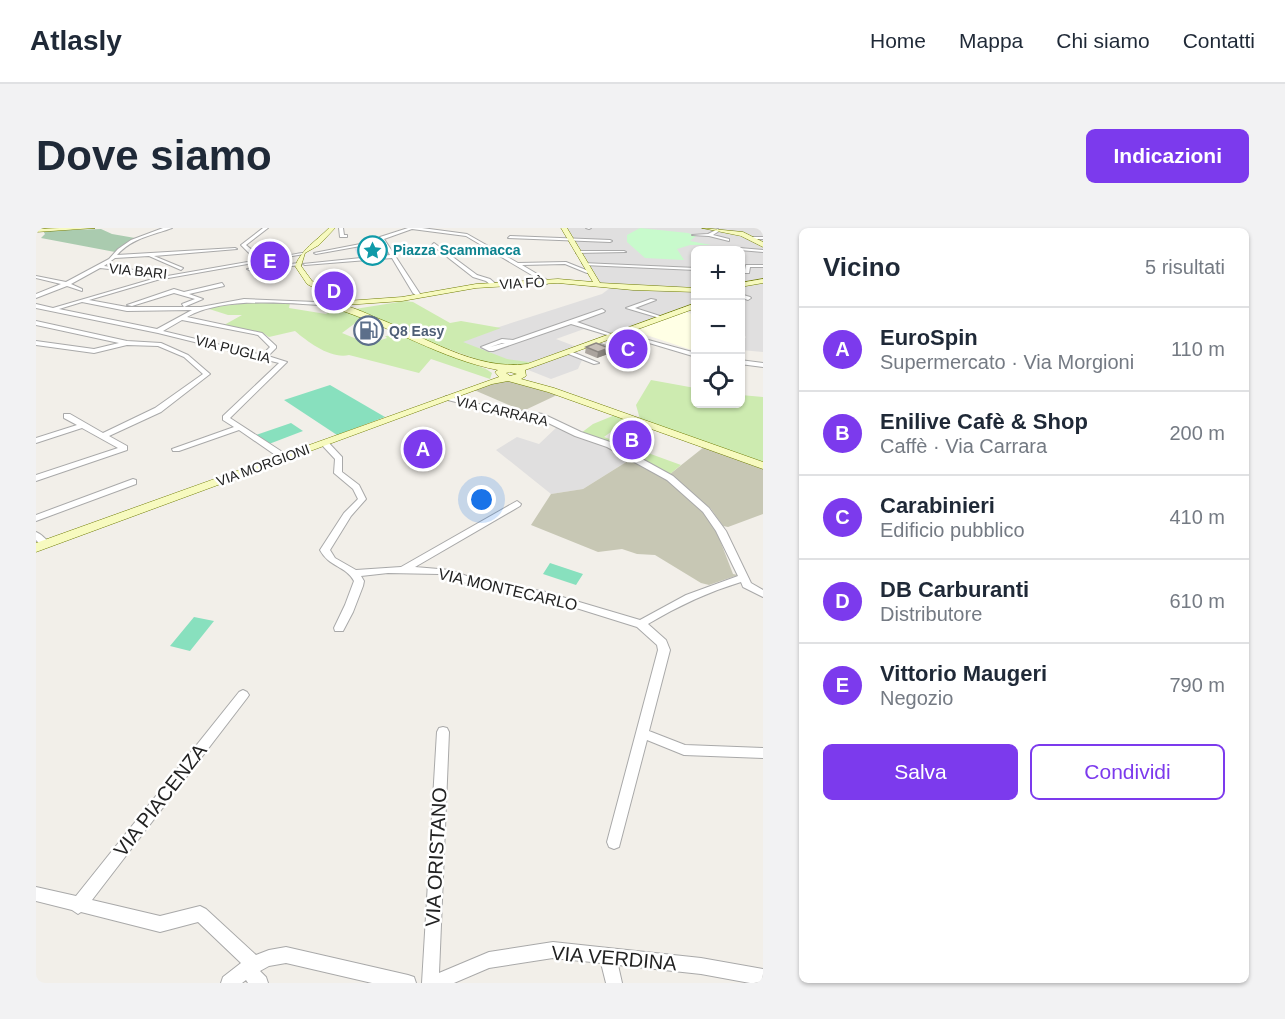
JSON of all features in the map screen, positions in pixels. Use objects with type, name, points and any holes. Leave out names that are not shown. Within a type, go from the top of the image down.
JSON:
[{"type":"main road","points":[[38,231],[92,228]]},
{"type":"main road","points":[[333,228],[316,250],[303,257],[297,270],[301,276],[357,313],[479,363],[513,373],[551,390],[762,465]]},
{"type":"main road","points":[[564,228],[597,283]]},
{"type":"main road","points":[[705,228],[745,236],[763,245]]},
{"type":"main road","points":[[745,236],[752,229]]},
{"type":"main road","points":[[303,257],[316,250]]},
{"type":"main road","name":"VIA FÒ","points":[[342,304],[420,296],[467,287],[541,281],[691,290]]},
{"type":"main road","points":[[745,284],[763,281]]},
{"type":"main road","points":[[513,373],[624,334],[691,307]]},
{"type":"main road","name":"VIA MORGIONI","points":[[41,546],[513,373]]},
{"type":"street","points":[[36,296],[67,284],[100,267],[115,256],[120,249],[144,234],[170,228]]},
{"type":"street","points":[[266,228],[243,245],[252,253],[269,259]]},
{"type":"street","points":[[342,228],[342,236],[345,236]]},
{"type":"street","points":[[420,296],[415,292],[382,237],[412,228],[467,236],[517,264],[541,281]]},
{"type":"street","points":[[709,235],[718,230]]},
{"type":"street","points":[[694,235],[709,235],[727,240],[718,246]]},
{"type":"street","points":[[745,236],[763,238]]},
{"type":"street","points":[[510,237],[610,240]]},
{"type":"street","points":[[316,250],[383,241]]},
{"type":"street","points":[[434,244],[475,276],[488,280],[494,285]]},
{"type":"street","points":[[356,245],[362,258]]},
{"type":"street","points":[[115,256],[235,249]]},
{"type":"street","points":[[745,250],[763,252]]},
{"type":"street","points":[[175,275],[197,252]]},
{"type":"street","points":[[578,252],[624,252]]},
{"type":"street","points":[[745,252],[763,257]]},
{"type":"street","points":[[147,255],[181,269]]},
{"type":"street","points":[[175,275],[290,256],[362,258],[393,255]]},
{"type":"street","points":[[52,309],[175,275],[198,271],[250,269],[303,257]]},
{"type":"street","points":[[532,259],[539,264]]},
{"type":"street","points":[[517,264],[566,264],[589,272]]},
{"type":"street","points":[[584,264],[691,269]]},
{"type":"street","points":[[745,272],[747,272],[747,266],[750,265],[763,266]]},
{"type":"street","name":"VIA BARI","points":[[100,267],[175,275]]},
{"type":"street","points":[[250,269],[269,277]]},
{"type":"street","points":[[36,277],[67,284],[80,290]]},
{"type":"street","points":[[182,294],[222,285]]},
{"type":"street","points":[[122,308],[174,291],[200,299],[181,307]]},
{"type":"street","points":[[82,300],[122,308],[199,308]]},
{"type":"street","points":[[629,308],[653,300]]},
{"type":"street","name":"VIA FÒ","points":[[158,331],[199,308],[244,301],[342,304]]},
{"type":"street","points":[[622,305],[661,318]]},
{"type":"street","name":"VIA PUGLIA","points":[[36,306],[158,331],[284,362],[226,418],[240,427]]},
{"type":"street","points":[[514,342],[602,311]]},
{"type":"street","points":[[182,318],[260,334],[274,347],[263,357]]},
{"type":"street","points":[[572,322],[691,353]]},
{"type":"street","points":[[36,323],[127,343],[159,344],[186,356],[207,374],[158,410],[103,436]]},
{"type":"street","points":[[116,328],[125,324]]},
{"type":"street","points":[[97,337],[106,333]]},
{"type":"street","points":[[36,343],[94,351],[127,343]]},
{"type":"street","points":[[593,343],[622,353]]},
{"type":"street","points":[[568,352],[596,363]]},
{"type":"street","points":[[745,361],[763,363]]},
{"type":"street","name":"VIA CARRARA","points":[[446,398],[495,410],[540,416],[578,434],[610,445],[669,478],[706,510],[722,531],[743,578]]},
{"type":"street","points":[[36,478],[124,448],[67,416]]},
{"type":"street","points":[[36,441],[83,425]]},
{"type":"street","points":[[176,449],[240,427],[284,458]]},
{"type":"street","points":[[324,443],[339,459],[338,473],[352,483],[362,495],[362,499],[347,515],[326,549],[330,560],[356,573],[359,581],[358,588],[339,628]]},
{"type":"street","points":[[36,518],[133,482]]},
{"type":"street","points":[[403,570],[518,504]]},
{"type":"street","points":[[36,535],[41,546]]},
{"type":"street","name":"VIA MONTECARLO","points":[[356,573],[403,570],[450,573],[490,588],[542,594],[640,624],[662,643],[664,650],[614,842]]},
{"type":"street","points":[[640,624],[684,598],[743,578],[747,585],[763,594]]},
{"type":"street","name":"VIA PIACENZA","points":[[78,906],[243,695]]},
{"type":"street","name":"VIA ORISTANO","points":[[432,983],[443,732]]},
{"type":"street","points":[[642,733],[684,750],[763,753]]},
{"type":"street","points":[[36,894],[160,924],[200,914],[250,966],[260,983]]},
{"type":"street","name":"VIA VERDINA","points":[[432,983],[489,960],[553,950],[701,966],[763,977]]},
{"type":"street","points":[[229,983],[250,966],[272,956],[286,955],[408,983]]},
{"type":"street","points":[[608,957],[614,983]]},
{"type":"shaded area","points":[[567,228],[763,228],[763,352],[745,350],[745,246],[691,246],[691,306],[613,334],[584,329],[556,339],[577,347],[569,354],[582,360],[578,369],[551,379],[455,341],[602,294],[610,288],[594,285]]},
{"type":"shaded area","points":[[101,229],[112,234],[135,238],[115,252],[41,238],[45,234],[43,231]]},
{"type":"shaded area","name":"Piazza Scammacca","points":[[383,241],[393,256],[359,259],[353,245]]},
{"type":"shaded area","points":[[686,312],[691,314],[691,350],[634,331]]},
{"type":"shaded area","points":[[624,336],[652,344],[628,354],[604,345]]},
{"type":"shaded area","points":[[507,379],[557,395],[523,411],[474,390]]},
{"type":"shaded area","points":[[558,426],[570,434],[605,446],[631,459],[583,489],[551,494],[496,450],[517,437],[539,444]]},
{"type":"shaded area","points":[[704,447],[763,468],[763,514],[728,527],[723,526],[711,509],[670,474]]},
{"type":"shaded area","points":[[631,459],[665,478],[702,510],[716,530],[733,574],[738,575],[709,585],[701,583],[655,555],[637,554],[622,549],[598,552],[531,525],[551,494],[583,489]]},
{"type":"green space","points":[[640,228],[688,233],[696,236],[690,241],[711,245],[690,245],[677,249],[684,260],[645,258],[627,242],[627,235]]},
{"type":"green space","points":[[405,301],[413,302],[450,323],[461,321],[501,328],[463,342],[507,359],[536,363],[525,367],[493,365],[429,342],[355,309]]},
{"type":"green space","points":[[256,302],[290,303],[289,308],[326,314],[335,309],[344,310],[362,318],[342,333],[369,344],[387,338],[385,336],[402,335],[492,373],[490,379],[431,359],[419,373],[349,355],[335,355],[313,345],[295,331],[269,337],[263,333],[224,325],[242,315],[228,315],[206,308]]},
{"type":"green space","points":[[651,380],[691,387],[691,408],[745,408],[745,395],[763,397],[763,462],[640,419],[636,405]]},
{"type":"green space","points":[[330,385],[385,417],[337,435],[284,400]]},
{"type":"green space","points":[[615,415],[627,420],[604,437],[681,465],[670,474],[612,444],[581,433],[593,424]]},
{"type":"green space","points":[[291,423],[303,431],[269,444],[256,435]]},
{"type":"green space","points":[[550,563],[583,574],[576,585],[543,574]]},
{"type":"green space","points":[[194,617],[214,621],[190,651],[170,646]]},
{"type":"building","points":[[596,343],[609,348],[598,352],[586,347]]},
{"type":"place","name":"Piazza Scammacca","points":[[372,250]]},
{"type":"place","name":"Vittorio Maugeri","points":[[270,261]]},
{"type":"place","name":"DB Carburanti","points":[[334,291]]},
{"type":"place","name":"Q8 Easy","points":[[368,331]]},
{"type":"place","name":"Carabinieri","points":[[628,349]]},
{"type":"place","name":"Enilive Cafè & Shop","points":[[632,440]]},
{"type":"place","name":"EuroSpin","points":[[423,449]]}]
